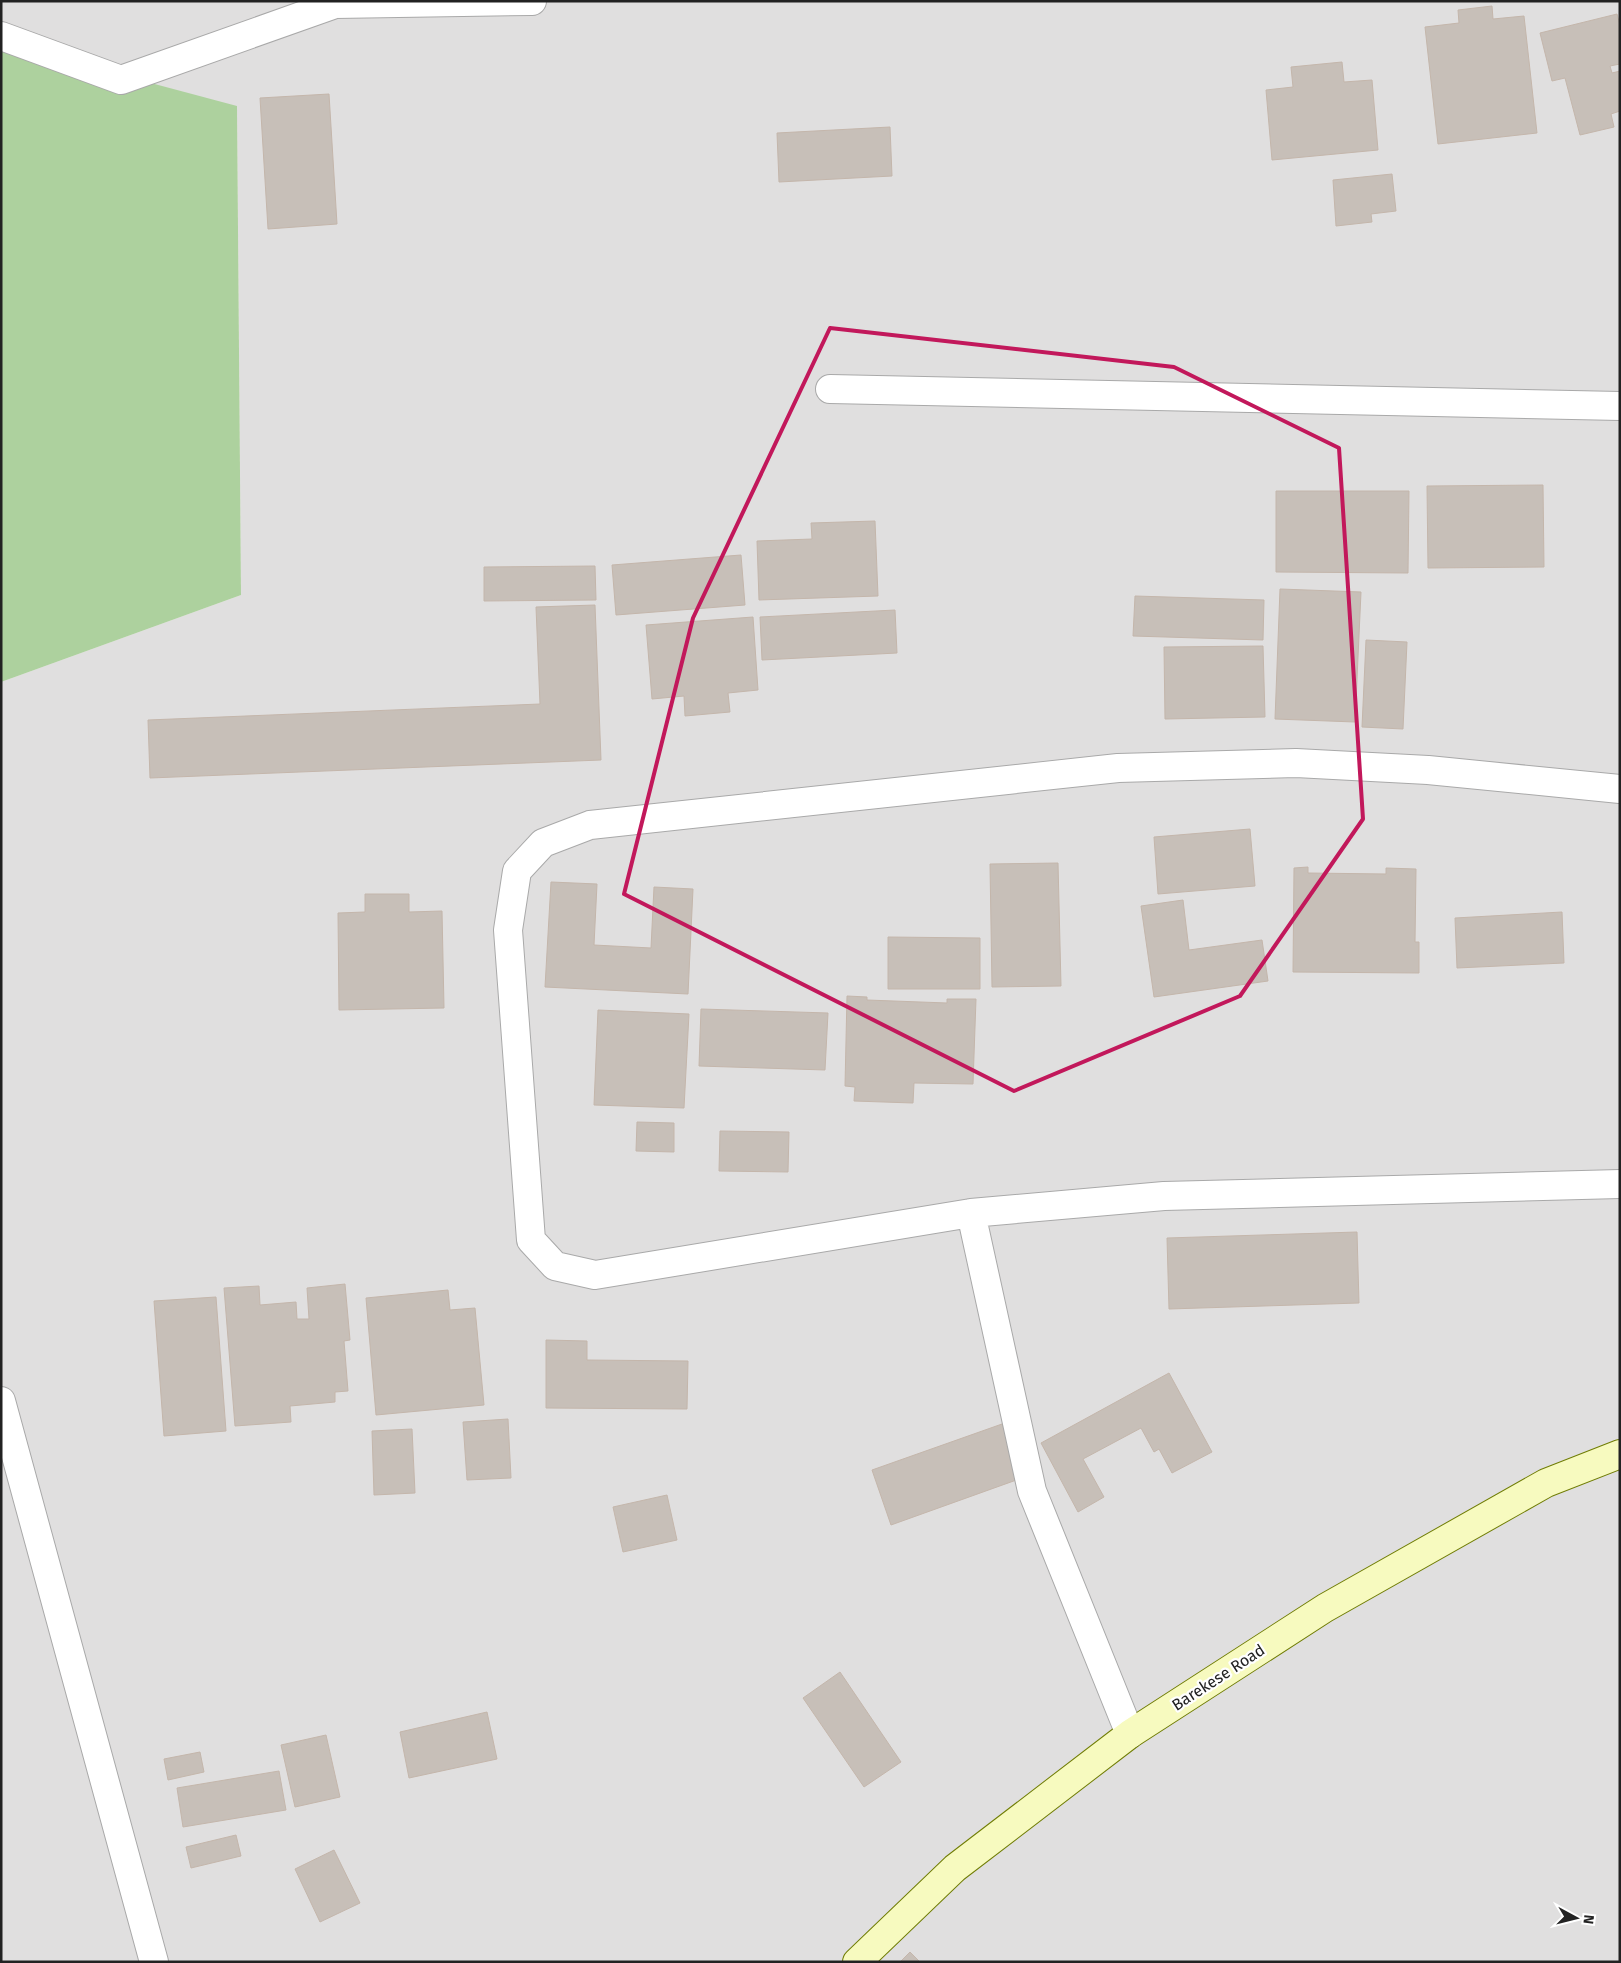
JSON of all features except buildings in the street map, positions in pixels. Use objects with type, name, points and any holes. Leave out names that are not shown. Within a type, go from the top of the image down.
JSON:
[{"type":"main road","name":"Barekese Road","points":[[857,1962],[955,1868],[1130,1734],[1325,1608],[1546,1482],[1620,1454]]},
{"type":"street","points":[[1,36],[121,80],[335,4],[528,2]]},
{"type":"street","points":[[830,389],[1620,406]]},
{"type":"street","points":[[1620,789],[1428,770],[1296,762],[1118,768],[590,824],[543,843],[517,871],[508,930],[531,1240],[555,1266],[595,1275],[971,1213],[1164,1196],[1620,1184]]},
{"type":"street","points":[[971,1213],[1032,1491],[1130,1734]]},
{"type":"street","points":[[1,1401],[154,1962]]},
{"type":"highlighted area","points":[[830,328],[1174,367],[1339,448],[1363,819],[1240,996],[1014,1091],[624,894],[693,618]]},
{"type":"shaded area","points":[[1,1],[1620,1],[1620,1962],[1,1962],[1,682],[241,595],[237,107],[1,43]]},
{"type":"green space","points":[[1,43],[237,106],[241,595],[1,682]]}]
